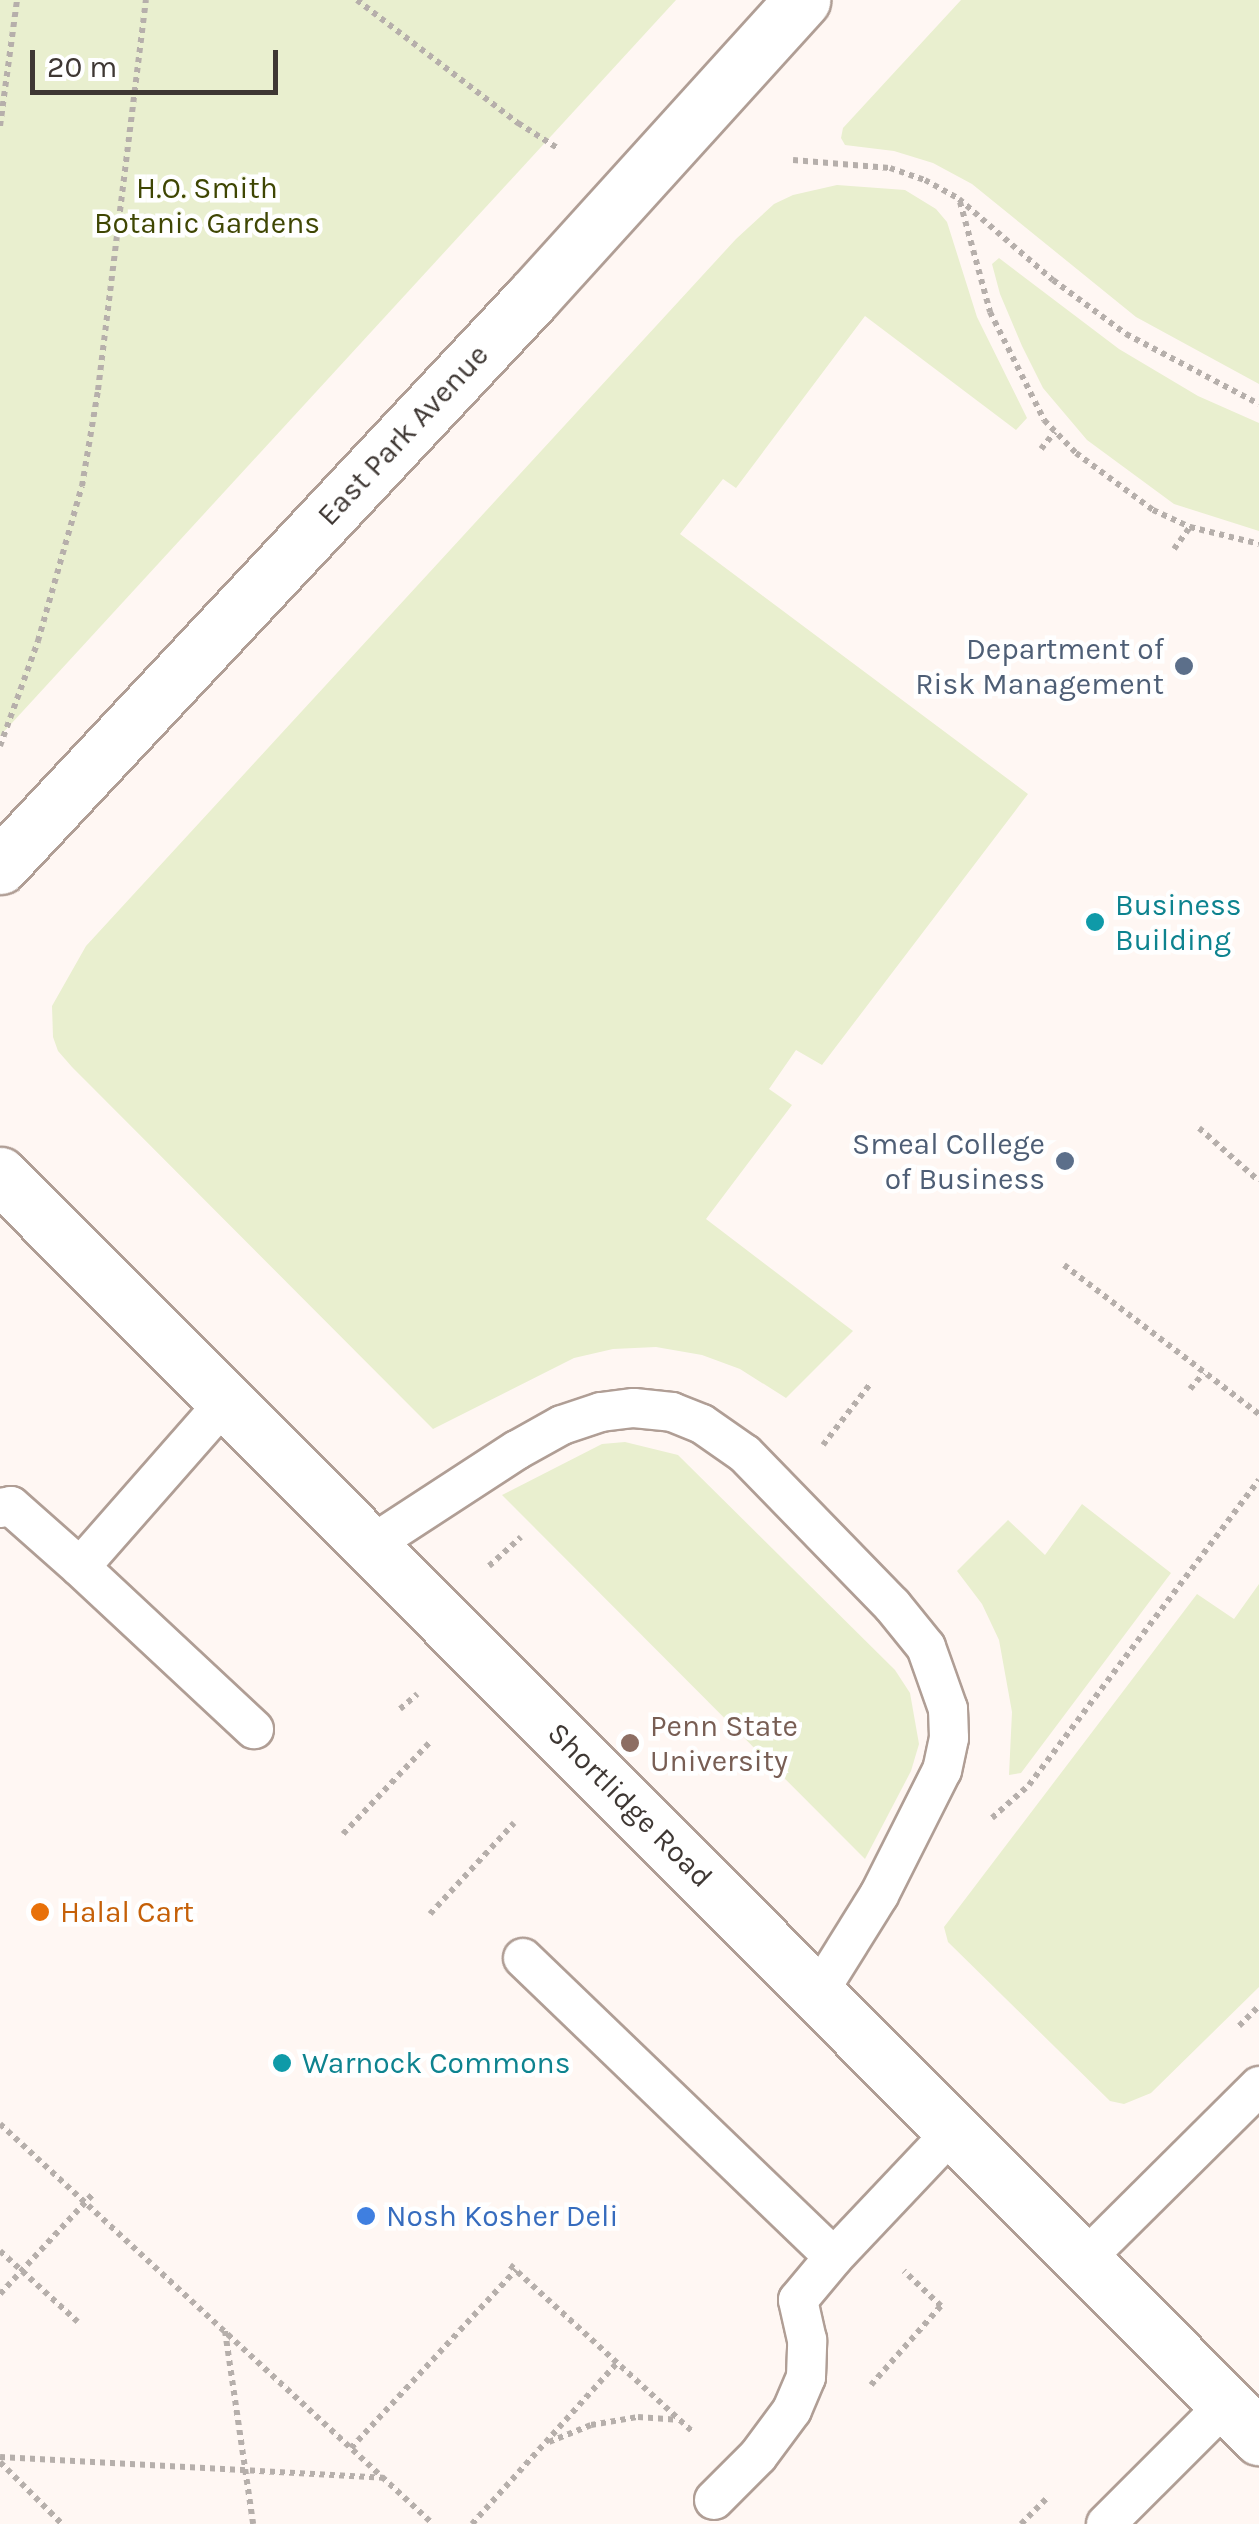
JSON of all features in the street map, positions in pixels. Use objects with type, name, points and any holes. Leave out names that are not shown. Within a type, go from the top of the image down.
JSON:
[{"type":"street","name":"East Park Avenue","points":[[0,866],[533,296],[802,0]]},
{"type":"street","name":"Shortlidge Road","points":[[0,1175],[1242,2420]]},
{"type":"lane","points":[[80,1567],[226,1401]]},
{"type":"lane","points":[[371,1545],[504,1458],[562,1426],[601,1412],[634,1408],[672,1412],[702,1424],[758,1468],[892,1605],[926,1647],[942,1680],[948,1709],[949,1738],[942,1770],[879,1895],[818,1993]]},
{"type":"lane","points":[[0,1508],[11,1506],[254,1729]]},
{"type":"lane","points":[[523,1958],[834,2257]]},
{"type":"lane","points":[[1084,2260],[1259,2086]]},
{"type":"lane","points":[[714,2500],[758,2456],[792,2410],[806,2377],[807,2340],[798,2300],[954,2130]]},
{"type":"lane","points":[[1106,2524],[1242,2420]]},
{"type":"path","points":[[0,126],[17,0]]},
{"type":"path","points":[[0,746],[38,642],[82,486],[98,390],[146,0]]},
{"type":"path","points":[[357,0],[518,124],[560,150]]},
{"type":"path","points":[[793,160],[890,168],[925,180],[959,199],[1054,280],[1126,334],[1259,404]]},
{"type":"path","points":[[959,199],[990,312],[1017,372],[1055,432],[1076,453],[1153,510],[1190,527],[1259,544]]},
{"type":"path","points":[[1042,449],[1055,432]]},
{"type":"path","points":[[1174,550],[1190,527]]},
{"type":"path","points":[[1199,1128],[1259,1181]]},
{"type":"path","points":[[1064,1265],[1259,1414]]},
{"type":"path","points":[[1190,1389],[1204,1373]]},
{"type":"path","points":[[818,1452],[872,1383]]},
{"type":"path","points":[[990,1821],[1029,1785],[1259,1480]]},
{"type":"path","points":[[477,1577],[521,1537]]},
{"type":"path","points":[[343,1834],[431,1740]]},
{"type":"path","points":[[430,1914],[514,1823]]},
{"type":"path","points":[[0,2124],[433,2524]]},
{"type":"path","points":[[0,2294],[93,2194]]},
{"type":"path","points":[[0,2251],[78,2322]]},
{"type":"path","points":[[352,2448],[513,2268],[617,2363],[472,2524]]},
{"type":"path","points":[[225,2330],[253,2524]]},
{"type":"path","points":[[545,2443],[607,2422],[638,2417],[679,2420]]},
{"type":"path","points":[[0,2460],[385,2478]]},
{"type":"path","points":[[0,2460],[62,2524]]},
{"type":"green space","name":"H.O. Smith Botanic Gardens","points":[[0,0],[676,0],[0,736]]},
{"type":"green space","points":[[961,0],[1259,0],[1259,384],[1136,317],[972,184],[933,163],[894,151],[845,145],[841,138],[843,128]]},
{"type":"green space","points":[[837,185],[905,190],[936,209],[947,222],[977,317],[1027,418],[1016,430],[865,316],[736,488],[723,479],[680,534],[1028,794],[822,1065],[796,1050],[769,1089],[792,1105],[706,1219],[853,1331],[786,1398],[740,1369],[702,1355],[656,1347],[613,1349],[574,1358],[433,1429],[72,1067],[58,1051],[53,1037],[52,1006],[86,946],[736,239],[774,204],[793,195]]},
{"type":"green space","points":[[999,258],[1119,349],[1198,396],[1259,423],[1259,531],[1174,504],[1087,440],[1043,388],[1022,346],[992,264]]},
{"type":"green space","points":[[625,1442],[678,1455],[895,1670],[910,1693],[919,1744],[911,1771],[865,1859],[502,1495],[602,1444]]},
{"type":"green space","points":[[1082,1504],[1171,1573],[1021,1773],[1009,1775],[1012,1712],[999,1640],[982,1604],[957,1571],[1008,1520],[1045,1555]]},
{"type":"green space","points":[[1259,1584],[1259,1987],[1151,2093],[1124,2104],[1110,2101],[948,1942],[944,1927],[1197,1594],[1234,1619]]},
{"type":"place","name":"Department of Risk Management","points":[[1184,666]]},
{"type":"place","name":"Business Building","points":[[1095,922]]},
{"type":"place","name":"Smeal College of Business","points":[[1065,1161]]},
{"type":"place","name":"Penn State University","points":[[630,1743]]},
{"type":"place","name":"Halal Cart","points":[[40,1912]]},
{"type":"place","name":"Warnock Commons","points":[[282,2063]]},
{"type":"place","name":"Nosh Kosher Deli","points":[[366,2216]]}]
